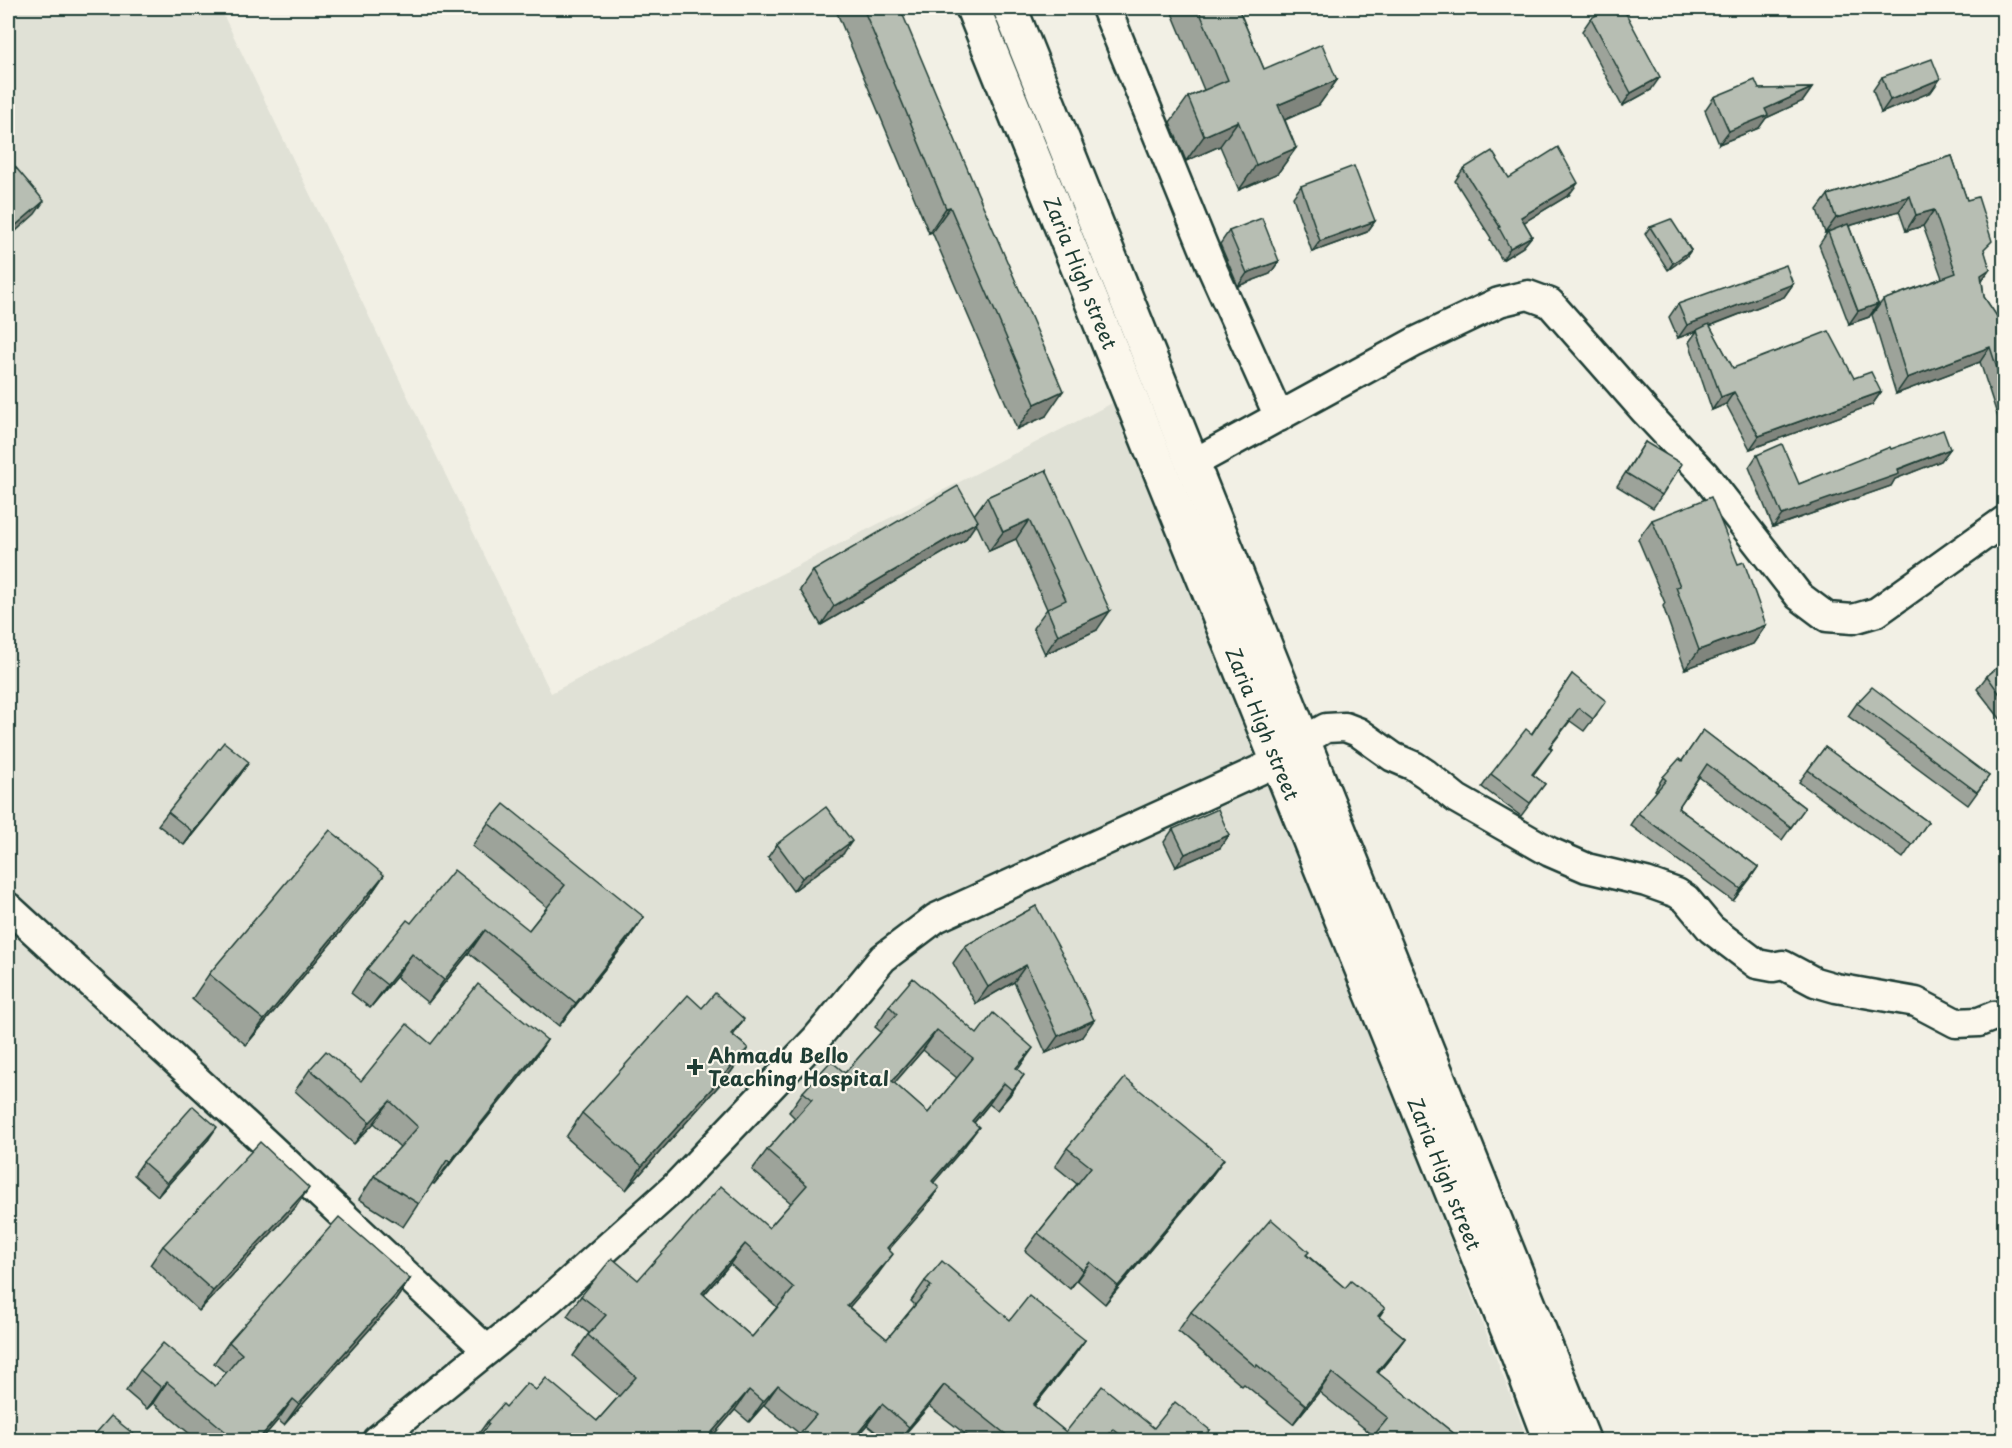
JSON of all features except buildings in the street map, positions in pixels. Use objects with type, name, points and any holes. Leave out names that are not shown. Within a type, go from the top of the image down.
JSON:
[{"type":"main road","name":"Zaria High street","points":[[973,8],[1550,1440]]},
{"type":"main road","name":"Zaria High street","points":[[1010,8],[1582,1440]]},
{"type":"street","points":[[1106,8],[1212,268],[1279,417]]},
{"type":"street","points":[[1192,464],[1415,342],[1499,302],[1528,295],[1551,303],[1645,411],[1704,474],[1799,596],[1827,617],[1853,619],[1877,612],[2004,521]]},
{"type":"street","points":[[1303,741],[1326,728],[1345,727],[1358,732],[1393,757],[1426,774],[1457,799],[1551,852],[1587,868],[1646,882],[1677,893],[1686,899],[1711,929],[1756,964],[1773,967],[1783,965],[1815,982],[1836,988],[1916,1002],[1956,1023],[1972,1023],[2004,1015]]},
{"type":"street","points":[[377,1440],[549,1300],[675,1187],[816,1039],[883,958],[936,918],[1277,762]]},
{"type":"street","points":[[8,907],[487,1350]]},
{"type":"shaded area","name":"Ahmadu Bello Teaching Hospital","points":[[8,8],[220,8],[551,693],[1122,398],[1528,1440],[8,1440]]},
{"type":"place","name":"Ahmadu Bello Teaching Hospital","points":[[695,1067]]}]
